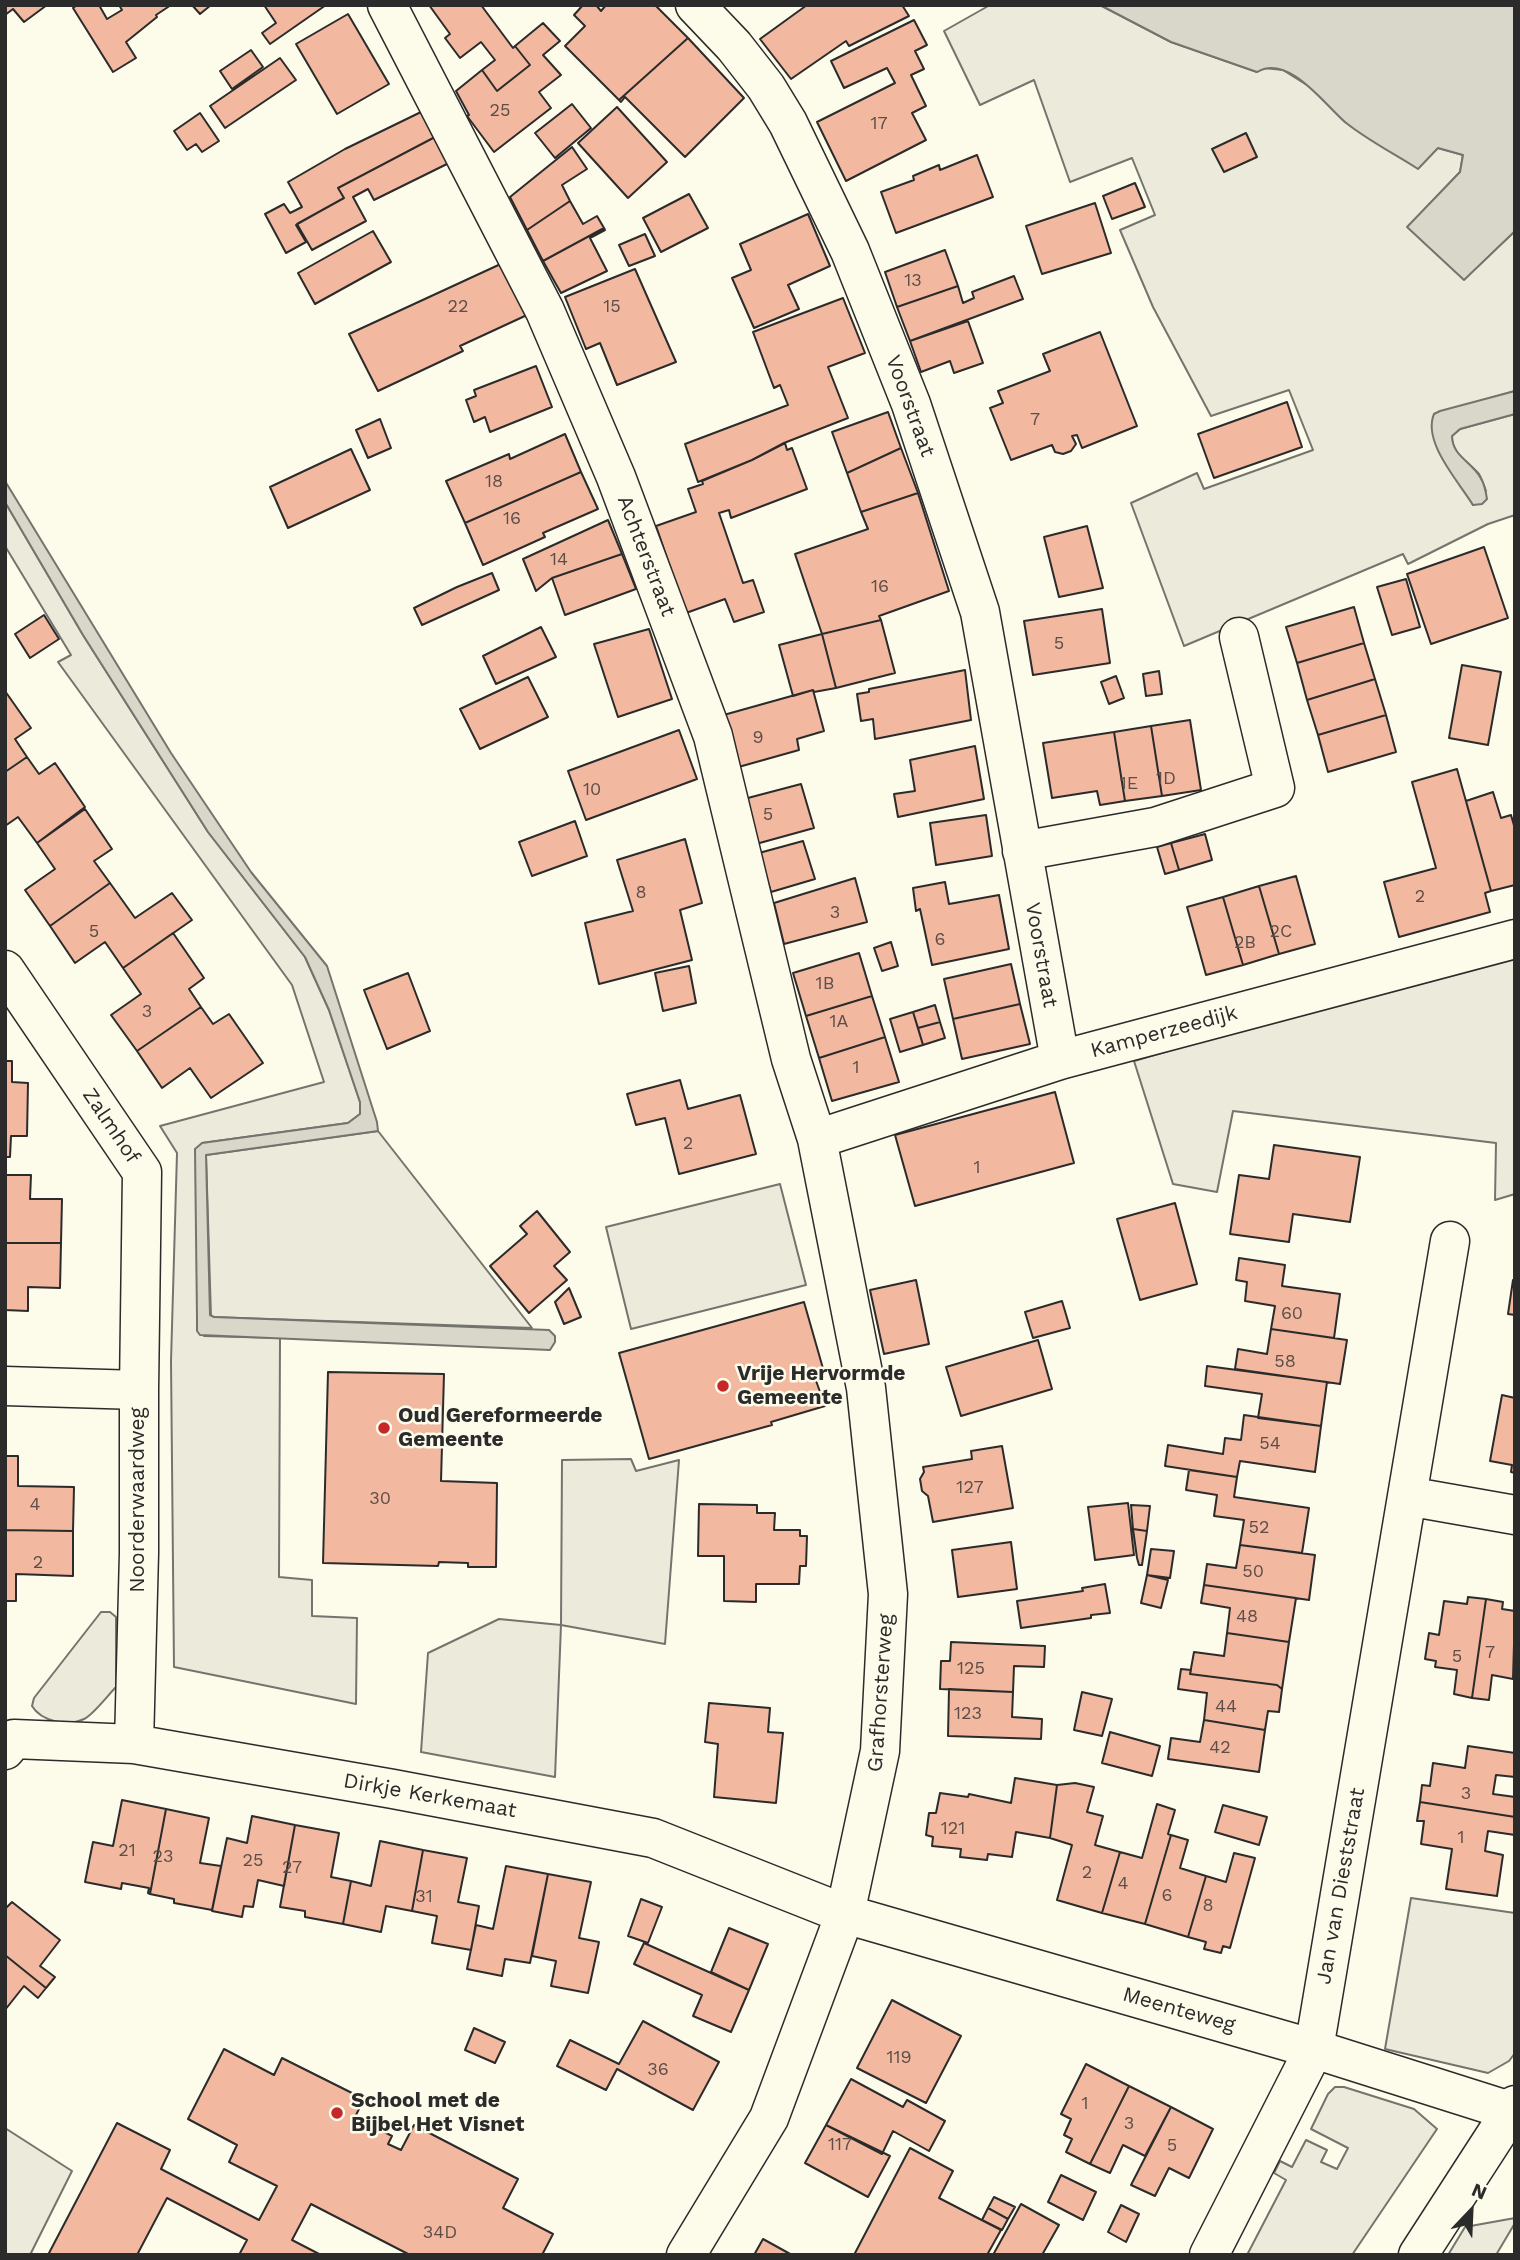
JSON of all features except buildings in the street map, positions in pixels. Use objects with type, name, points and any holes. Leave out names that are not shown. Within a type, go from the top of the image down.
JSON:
[{"type":"street","name":"Achterstraat","points":[[387,5],[545,311],[616,477],[713,736],[791,1059],[817,1139]]},
{"type":"street","name":"Voorstraat","points":[[695,5],[734,46],[766,87],[788,123],[850,251],[906,392],[980,612],[1060,1059]]},
{"type":"street","points":[[1022,851],[1155,827],[1275,788],[1240,637]]},
{"type":"street","name":"Kamperzeedijk","points":[[817,1139],[1060,1059],[1515,939]]},
{"type":"street","name":"Zalmhof","points":[[5,970],[142,1172],[139,1390]]},
{"type":"street","name":"Grafhorsterweg","points":[[686,2255],[769,2118],[845,1914],[880,1751],[888,1594],[866,1388],[817,1139]]},
{"type":"street","name":"Jan van Dieststraat","points":[[1209,2255],[1314,2049],[1450,1241]]},
{"type":"street","name":"Noorderwaardweg","points":[[5,1386],[139,1390],[139,1553],[134,1744]]},
{"type":"street","points":[[1408,1496],[1515,1514]]},
{"type":"street","name":"Dirkje Kerkemaat","points":[[5,1750],[14,1739],[134,1744],[653,1838],[845,1914]]},
{"type":"street","name":"Meenteweg","points":[[845,1914],[1513,2108]]},
{"type":"street","points":[[1418,2255],[1513,2108]]},
{"type":"shaded area","points":[[990,5],[1100,5],[1171,42],[1257,72],[1264,68],[1283,70],[1310,87],[1345,122],[1463,155],[1460,172],[1408,227],[1464,279],[1515,231],[1515,391],[1434,414],[1461,485],[1473,505],[1486,491],[1479,474],[1458,453],[1452,436],[1460,429],[1515,414],[1515,515],[1488,524],[1408,564],[1403,554],[1184,646],[1131,503],[1197,473],[1204,489],[1313,450],[1289,390],[1211,416],[1153,307],[1120,230],[1155,215],[1132,158],[1070,182],[1034,80],[980,105],[944,31]]},
{"type":"shaded area","points":[[1100,5],[1515,5],[1515,231],[1464,280],[1407,227],[1460,172],[1463,155],[1438,148],[1418,169],[1354,129],[1293,75],[1281,69],[1269,68],[1257,72],[1171,42]]},
{"type":"shaded area","points":[[1515,391],[1515,414],[1460,429],[1452,436],[1455,449],[1476,472],[1485,488],[1487,499],[1482,504],[1473,505],[1437,449],[1433,437],[1434,414]]},
{"type":"shaded area","points":[[5,481],[171,753],[251,872],[327,966],[377,1122],[378,1131],[206,1155],[210,1315],[549,1330],[555,1336],[550,1350],[200,1335],[197,1331],[195,1149],[202,1143],[348,1123],[360,1114],[360,1102],[329,1010],[305,957],[208,832],[83,635],[5,502]]},
{"type":"shaded area","points":[[5,502],[83,635],[208,832],[305,957],[329,1010],[360,1102],[360,1114],[348,1123],[202,1143],[204,1336],[280,1338],[279,1577],[312,1580],[312,1616],[357,1618],[356,1704],[174,1667],[171,1361],[177,1153],[160,1126],[324,1082],[292,985],[58,662],[71,655],[5,546]]},
{"type":"shaded area","points":[[1515,950],[1515,1194],[1495,1200],[1496,1143],[1233,1111],[1217,1192],[1173,1184],[1134,1061]]},
{"type":"shaded area","points":[[378,1131],[532,1328],[211,1317],[206,1155]]},
{"type":"shaded area","points":[[780,1184],[806,1285],[631,1329],[606,1227]]},
{"type":"shaded area","points":[[631,1459],[636,1471],[679,1460],[665,1644],[561,1625],[562,1460]]},
{"type":"shaded area","points":[[101,1612],[110,1612],[116,1617],[116,1687],[84,1719],[62,1722],[48,1719],[32,1706],[34,1698]]},
{"type":"shaded area","points":[[499,1619],[561,1625],[555,1777],[421,1752],[428,1653]]},
{"type":"shaded area","points":[[1411,1898],[1515,1913],[1515,2053],[1509,2061],[1488,2073],[1385,2049]]},
{"type":"shaded area","points":[[1335,2087],[1344,2087],[1414,2109],[1437,2129],[1352,2255],[1247,2255],[1286,2180],[1274,2173],[1280,2161],[1292,2167],[1306,2140],[1327,2150],[1321,2162],[1337,2169],[1348,2148],[1311,2129],[1328,2094]]},
{"type":"shaded area","points":[[5,2128],[72,2171],[30,2255],[5,2255]]},
{"type":"shaded area","points":[[1515,2218],[1515,2223],[1496,2255],[1448,2255],[1465,2227]]},
{"type":"place","name":"Vrije Hervormde Gemeente","points":[[723,1386]]},
{"type":"place","name":"Oud Gereformeerde Gemeente","points":[[384,1428]]},
{"type":"place","name":"School met de Bijbel Het Visnet","points":[[337,2113]]}]
